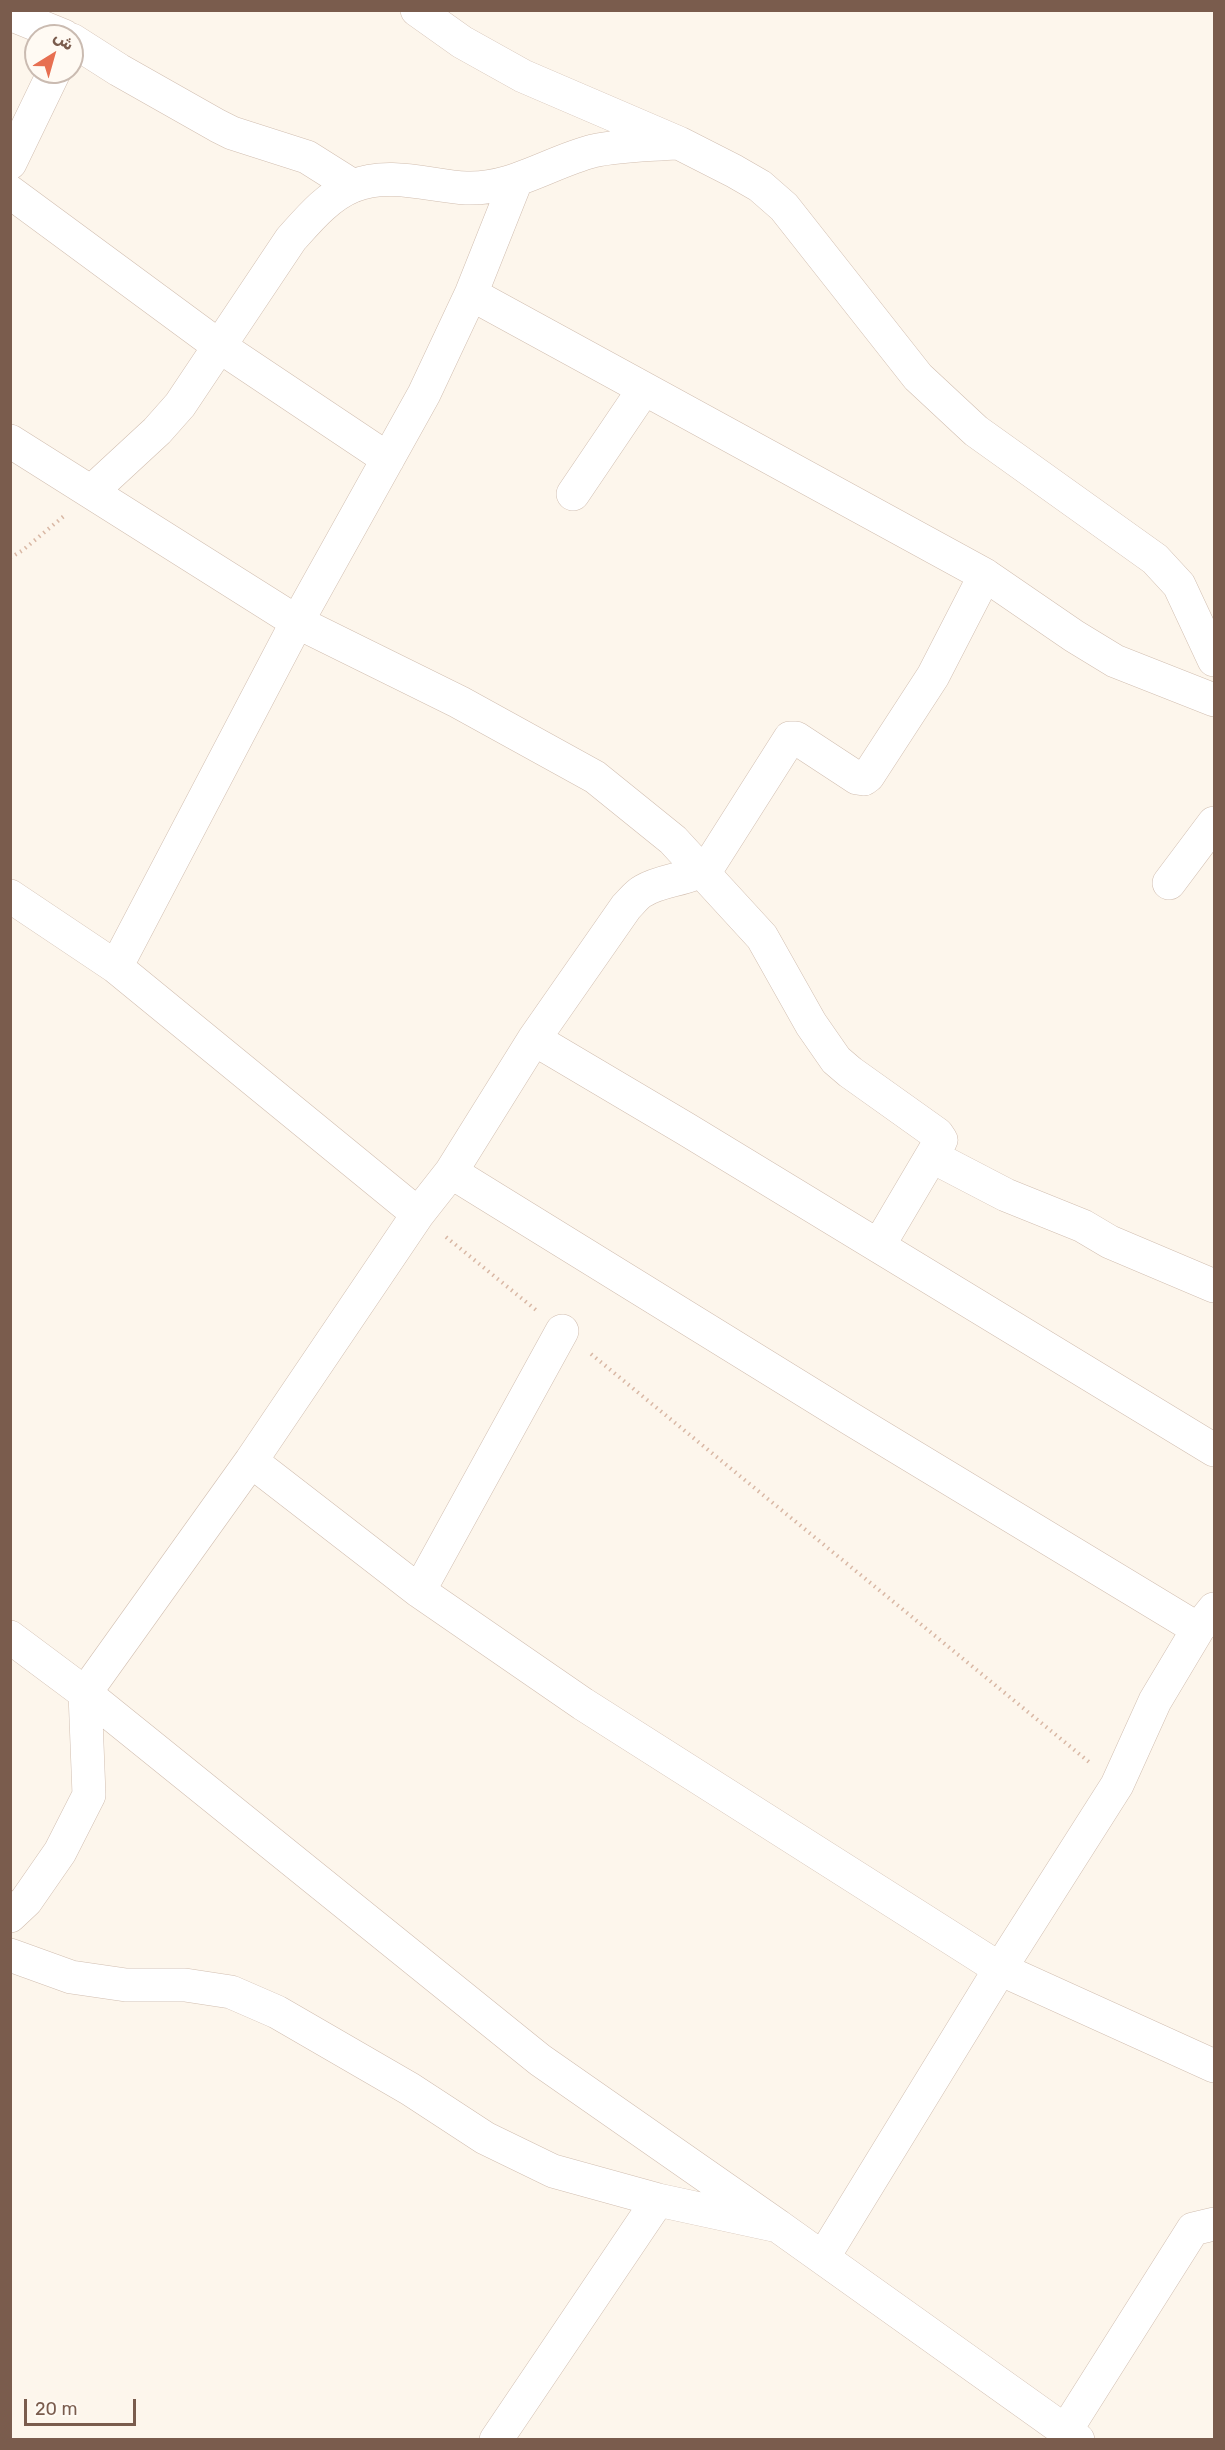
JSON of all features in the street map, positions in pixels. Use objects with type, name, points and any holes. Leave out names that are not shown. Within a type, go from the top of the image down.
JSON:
[{"type":"street","points":[[417,10],[462,42],[523,76],[679,143],[760,186],[784,207],[934,393],[976,430],[1147,552],[1173,577],[1200,597],[1215,660]]},
{"type":"street","points":[[10,14],[35,24]]},
{"type":"street","points":[[84,48],[218,126],[232,133],[307,157],[353,186]]},
{"type":"street","points":[[10,163],[48,84]]},
{"type":"street","points":[[91,492],[169,418],[291,239],[313,214],[337,194],[353,186],[383,180],[467,188],[516,181],[593,151],[679,143]]},
{"type":"street","points":[[116,967],[297,622],[424,394],[471,294],[516,181]]},
{"type":"street","points":[[10,192],[219,346],[388,459]]},
{"type":"street","points":[[471,294],[985,575],[1115,661],[1215,700]]},
{"type":"street","points":[[573,494],[644,389]]},
{"type":"street","points":[[10,441],[297,622],[459,702],[582,769],[664,831],[762,937],[811,1024],[836,1060],[937,1134],[941,1140],[879,1245]]},
{"type":"street","points":[[10,1916],[26,1901],[60,1852],[89,1795],[85,1693],[251,1461],[418,1214],[451,1172],[534,1039],[626,907],[644,890],[702,871],[710,864],[790,738],[796,738],[857,778],[864,779],[868,776],[933,676],[985,575]]},
{"type":"street","points":[[1169,883],[1215,823]]},
{"type":"street","points":[[10,896],[116,967],[418,1214]]},
{"type":"street","points":[[534,1039],[879,1245],[1215,1450]]},
{"type":"street","points":[[933,1157],[1006,1195],[1083,1226],[1110,1242],[1215,1286]]},
{"type":"street","points":[[451,1172],[851,1419],[1207,1619],[1155,1701],[1117,1785],[1000,1969],[824,2256]]},
{"type":"street","points":[[419,1591],[562,1331]]},
{"type":"street","points":[[251,1461],[419,1591],[583,1704],[1000,1969],[1215,2066]]},
{"type":"street","points":[[10,1637],[85,1693],[540,2060],[824,2256],[1072,2435],[1193,2229],[1215,2224]]},
{"type":"street","points":[[10,1955],[70,1977],[126,1985],[185,1985],[231,1992],[277,2012],[410,2089],[485,2138],[553,2171],[658,2200],[778,2226]]},
{"type":"street","points":[[496,2439],[658,2200]]},
{"type":"path","points":[[10,558],[50,528],[91,492]]},
{"type":"path","points":[[418,1214],[1117,1785]]}]
